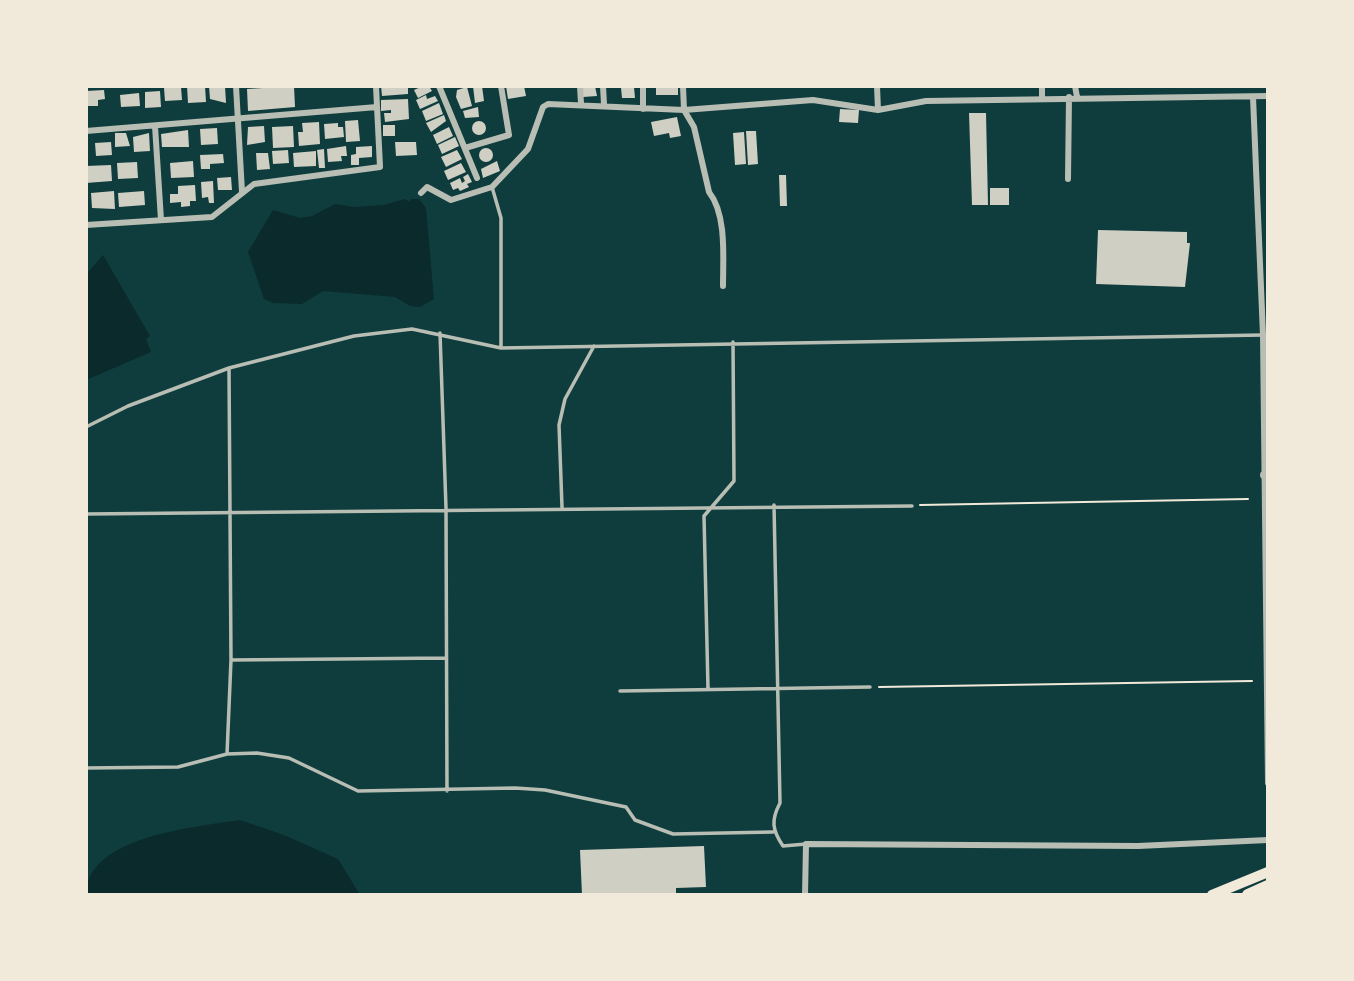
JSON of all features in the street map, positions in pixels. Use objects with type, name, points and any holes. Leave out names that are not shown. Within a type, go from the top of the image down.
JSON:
[{"type":"highway","points":[[1248,895],[1268,886]]},
{"type":"main road","points":[[1212,895],[1268,872]]},
{"type":"street","points":[[236,86],[242,192]]},
{"type":"street","points":[[86,225],[212,217],[254,184],[380,167],[376,86]]},
{"type":"street","points":[[439,86],[477,178]]},
{"type":"street","points":[[465,148],[509,135],[501,86]]},
{"type":"street","points":[[580,86],[581,103]]},
{"type":"street","points":[[603,86],[604,104]]},
{"type":"street","points":[[643,86],[643,109]]},
{"type":"street","points":[[683,86],[684,110],[694,127],[709,192],[718,215],[723,249],[723,286]]},
{"type":"street","points":[[877,86],[878,110]]},
{"type":"street","points":[[1042,86],[1042,97]]},
{"type":"street","points":[[1076,86],[1077,97]]},
{"type":"street","points":[[421,193],[427,187],[451,200],[492,187],[528,149],[543,107],[581,103],[684,110],[813,100],[878,110],[926,101],[1042,97],[1268,96]]},
{"type":"street","points":[[1068,179],[1069,97]]},
{"type":"street","points":[[1253,97],[1263,335],[1268,783]]},
{"type":"street","points":[[86,131],[377,107]]},
{"type":"street","points":[[155,126],[161,220]]},
{"type":"street","points":[[806,895],[806,844],[1138,846],[1268,840]]},
{"type":"lane","points":[[492,187],[501,218],[501,348]]},
{"type":"lane","points":[[86,427],[128,406],[229,368],[388,330],[440,333],[501,348],[1263,335]]},
{"type":"lane","points":[[440,333],[446,508],[447,791]]},
{"type":"lane","points":[[708,689],[704,516],[734,481],[733,342]]},
{"type":"lane","points":[[562,507],[559,425],[565,399],[594,346]]},
{"type":"lane","points":[[227,754],[231,660],[229,368]]},
{"type":"lane","points":[[86,514],[711,505],[912,506]]},
{"type":"lane","points":[[774,505],[780,803],[774,816],[773,832],[783,846],[806,844]]},
{"type":"lane","points":[[231,660],[446,658]]},
{"type":"lane","points":[[620,691],[870,687]]},
{"type":"lane","points":[[86,768],[178,768],[227,754],[257,753],[289,758],[358,791],[515,788],[545,790],[626,807],[635,820],[673,834],[773,832]]},
{"type":"path","points":[[912,506],[1248,499]]},
{"type":"path","points":[[870,687],[1252,681]]},
{"type":"water","points":[[405,199],[410,202],[411,199],[419,199],[426,208],[434,299],[420,307],[410,306],[395,297],[323,291],[302,304],[273,303],[264,299],[248,252],[273,210],[300,218],[312,216],[335,204],[354,207],[384,205]]},
{"type":"water","points":[[103,255],[150,336],[146,339],[151,352],[86,380],[86,280],[88,272]]},
{"type":"water","points":[[240,820],[284,835],[338,859],[360,895],[86,895],[91,875],[104,859],[123,847],[172,831]]},
{"type":"building","points":[[187,86],[205,86],[206,102],[188,103]]},
{"type":"building","points":[[209,86],[225,86],[226,103],[210,99]]},
{"type":"building","points":[[294,86],[295,107],[248,111],[247,89]]},
{"type":"building","points":[[381,86],[408,86],[408,94],[382,96]]},
{"type":"building","points":[[429,86],[432,91],[418,98],[414,90]]},
{"type":"building","points":[[473,86],[482,86],[484,101],[475,103]]},
{"type":"building","points":[[506,86],[524,86],[526,96],[508,99]]},
{"type":"building","points":[[582,86],[595,86],[597,96],[583,97]]},
{"type":"building","points":[[656,86],[678,86],[678,95],[656,95]]},
{"type":"building","points":[[181,87],[182,100],[165,101],[164,88]]},
{"type":"building","points":[[467,87],[472,106],[461,109],[456,97],[457,90]]},
{"type":"building","points":[[634,87],[635,98],[622,98],[621,88]]},
{"type":"building","points":[[104,90],[105,99],[98,100],[98,106],[86,106],[86,91]]},
{"type":"building","points":[[160,91],[161,107],[145,108],[145,92]]},
{"type":"building","points":[[139,93],[140,106],[121,107],[120,95]]},
{"type":"building","points":[[426,95],[427,99],[435,96],[438,101],[420,109],[416,100]]},
{"type":"building","points":[[408,99],[409,119],[385,122],[384,113],[391,113],[391,110],[381,111],[381,100]]},
{"type":"building","points":[[439,103],[443,114],[426,121],[422,111]]},
{"type":"building","points":[[478,107],[479,117],[465,118],[463,111]]},
{"type":"building","points":[[840,109],[859,110],[858,123],[839,122]]},
{"type":"building","points":[[969,113],[986,113],[988,205],[972,205]]},
{"type":"building","points":[[444,115],[446,121],[431,132],[426,123]]},
{"type":"building","points":[[677,117],[681,136],[670,138],[669,133],[654,136],[651,122]]},
{"type":"building","points":[[358,120],[360,141],[346,142],[345,121]]},
{"type":"building","points":[[476,121],[482,121],[486,128],[482,135],[476,135],[472,131],[472,125]]},
{"type":"building","points":[[319,122],[320,144],[299,146],[298,132],[303,132],[302,123]]},
{"type":"building","points":[[338,123],[338,127],[343,127],[344,137],[325,139],[324,124]]},
{"type":"building","points":[[383,125],[395,125],[395,136],[383,136]]},
{"type":"building","points":[[264,126],[265,142],[247,145],[248,127]]},
{"type":"building","points":[[293,126],[294,147],[273,148],[272,127]]},
{"type":"building","points":[[449,127],[453,136],[437,144],[433,135]]},
{"type":"building","points":[[217,128],[218,144],[201,145],[200,129]]},
{"type":"building","points":[[188,130],[189,147],[162,147],[161,134]]},
{"type":"building","points":[[746,131],[756,131],[758,164],[748,165]]},
{"type":"building","points":[[744,132],[746,164],[735,165],[733,133]]},
{"type":"building","points":[[115,133],[126,133],[130,146],[115,147]]},
{"type":"building","points":[[149,133],[150,151],[134,152],[133,137]]},
{"type":"building","points":[[455,137],[459,146],[442,154],[438,145]]},
{"type":"building","points":[[111,142],[112,155],[96,156],[95,143]]},
{"type":"building","points":[[395,142],[416,142],[417,155],[396,156]]},
{"type":"building","points":[[346,146],[347,156],[341,156],[342,161],[328,162],[327,149]]},
{"type":"building","points":[[372,146],[372,157],[359,158],[359,165],[351,165],[351,155],[356,154],[356,147]]},
{"type":"building","points":[[486,148],[491,150],[491,160],[486,162],[481,160],[479,155],[481,150]]},
{"type":"building","points":[[324,149],[325,168],[319,168],[317,150]]},
{"type":"building","points":[[288,150],[289,163],[273,164],[272,151]]},
{"type":"building","points":[[457,150],[462,159],[446,167],[441,157]]},
{"type":"building","points":[[316,151],[316,166],[294,167],[293,153]]},
{"type":"building","points":[[256,153],[268,153],[270,169],[257,170]]},
{"type":"building","points":[[223,154],[224,163],[210,164],[210,169],[201,169],[200,155]]},
{"type":"building","points":[[193,161],[194,177],[171,178],[170,163]]},
{"type":"building","points":[[497,161],[500,171],[483,178],[481,169]]},
{"type":"building","points":[[137,162],[138,178],[118,179],[117,163]]},
{"type":"building","points":[[461,163],[466,172],[448,180],[444,171]]},
{"type":"building","points":[[111,165],[112,181],[86,183],[86,166]]},
{"type":"building","points":[[468,174],[472,182],[467,184],[469,187],[460,191],[458,188],[453,190],[450,183],[460,178],[462,183],[465,181],[463,177]]},
{"type":"building","points":[[779,175],[786,175],[787,206],[780,206]]},
{"type":"building","points":[[231,177],[232,190],[218,190],[217,178]]},
{"type":"building","points":[[213,181],[214,203],[209,203],[208,197],[202,198],[201,182]]},
{"type":"building","points":[[195,185],[196,201],[190,201],[190,206],[181,207],[181,202],[170,203],[170,194],[178,194],[178,186]]},
{"type":"building","points":[[990,188],[1009,188],[1009,205],[990,205]]},
{"type":"building","points":[[114,191],[115,209],[92,208],[91,193]]},
{"type":"building","points":[[144,191],[145,205],[119,207],[118,193]]},
{"type":"building","points":[[1098,230],[1187,232],[1187,243],[1190,243],[1185,287],[1096,284]]},
{"type":"building","points":[[704,846],[706,887],[676,888],[676,895],[582,895],[580,850]]}]
